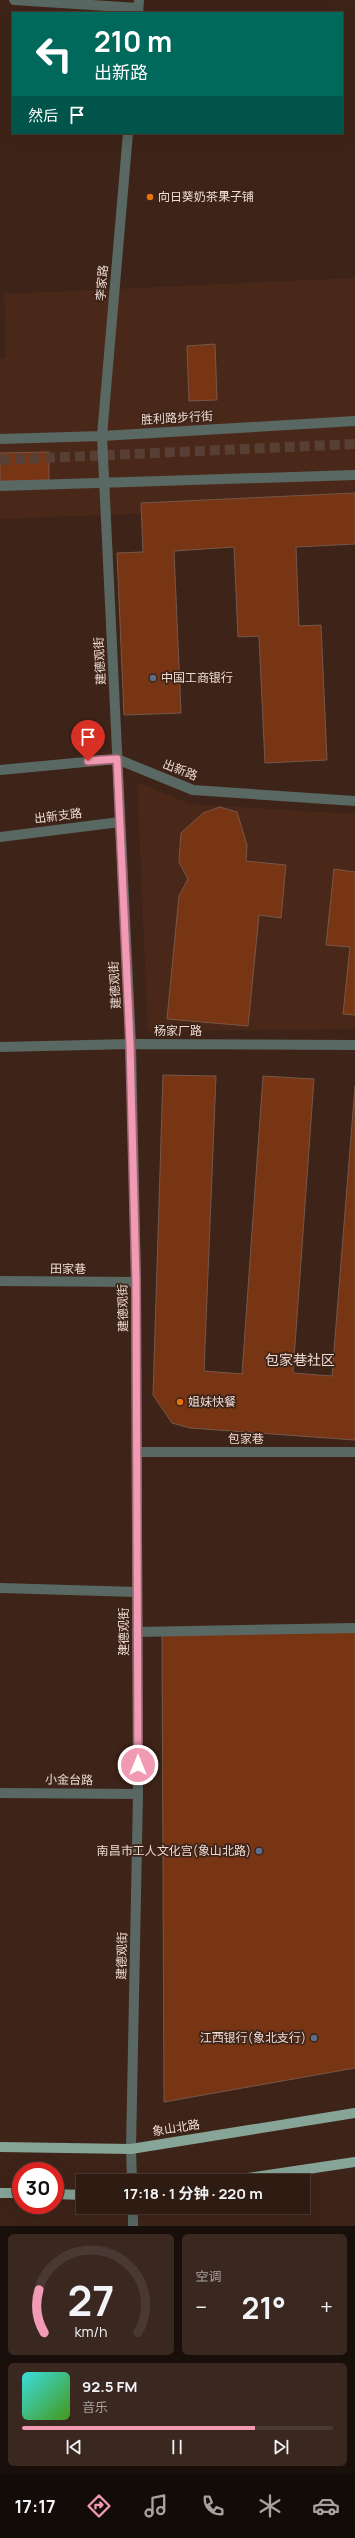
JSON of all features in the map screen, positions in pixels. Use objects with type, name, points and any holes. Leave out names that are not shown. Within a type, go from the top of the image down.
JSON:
[{"type":"main road","name":"象山北路","points":[[0,2147],[131,2149],[355,2113]]},
{"type":"main road","points":[[275,2174],[355,2162]]},
{"type":"main road","points":[[0,2193],[12,2193]]},
{"type":"main road","points":[[64,2194],[76,2195]]},
{"type":"street","points":[[14,0],[138,7]]},
{"type":"street","name":"李家路","points":[[102,436],[128,134]]},
{"type":"street","name":"胜利路步行街","points":[[0,439],[102,436],[355,421]]},
{"type":"street","name":"建德观街","points":[[102,436],[130,1044],[136,1282],[138,1452],[138,1794],[132,2174]]},
{"type":"street","points":[[0,486],[355,476]]},
{"type":"street","name":"出新路","points":[[0,770],[117,759],[193,790],[355,801]]},
{"type":"street","name":"出新支路","points":[[0,837],[120,822]]},
{"type":"street","name":"杨家厂路","points":[[0,1047],[130,1044],[355,1044]]},
{"type":"street","name":"田家巷","points":[[0,1281],[136,1282]]},
{"type":"street","name":"包家巷","points":[[138,1452],[355,1452]]},
{"type":"street","points":[[0,1588],[137,1592]]},
{"type":"street","points":[[137,1632],[355,1628]]},
{"type":"street","name":"小金台路","points":[[0,1793],[138,1794]]},
{"type":"street","points":[[133,2214],[133,2226]]},
{"type":"shaded area","points":[[355,278],[355,505],[0,519],[0,359],[6,358],[4,294]]},
{"type":"shaded area","points":[[137,782],[190,804],[355,814],[355,1029],[148,1031]]},
{"type":"building","points":[[215,344],[217,400],[189,401],[187,346]]},
{"type":"building","points":[[49,452],[49,480],[0,481],[0,453]]},
{"type":"building","points":[[355,493],[355,544],[296,547],[299,626],[321,625],[327,760],[265,763],[259,636],[238,637],[234,547],[174,551],[181,713],[124,715],[117,553],[143,552],[141,503]]},
{"type":"building","points":[[220,807],[237,812],[247,845],[246,861],[286,865],[281,918],[259,915],[248,1026],[167,1019],[179,896],[188,879],[179,862],[181,833],[203,813]]},
{"type":"building","points":[[334,869],[355,872],[355,1015],[343,1014],[350,947],[326,945]]},
{"type":"building","points":[[163,1075],[216,1076],[204,1371],[242,1374],[263,1076],[314,1079],[293,1373],[332,1376],[355,1086],[355,1440],[190,1428],[172,1423],[153,1395]]},
{"type":"building","name":"南昌市工人文化宫(象山北路)","points":[[355,1631],[355,2068],[164,2102],[162,1634]]},
{"type":"tunnel","points":[[0,460],[355,444]]},
{"type":"place","name":"向日葵奶茶果子铺","points":[[150,197]]},
{"type":"place","name":"中国工商银行","points":[[153,678]]},
{"type":"place","name":"姐妹快餐","points":[[180,1402]]},
{"type":"place","name":"南昌市工人文化宫(象山北路)","points":[[259,1851]]},
{"type":"place","name":"江西银行(象北支行)","points":[[314,2038]]},
{"type":"district","name":"包家巷社区","points":[[300,1360]]},
{"type":"route","points":[[88,761],[117,759],[130,1044],[136,1282],[138,1452],[138,1765]]}]
